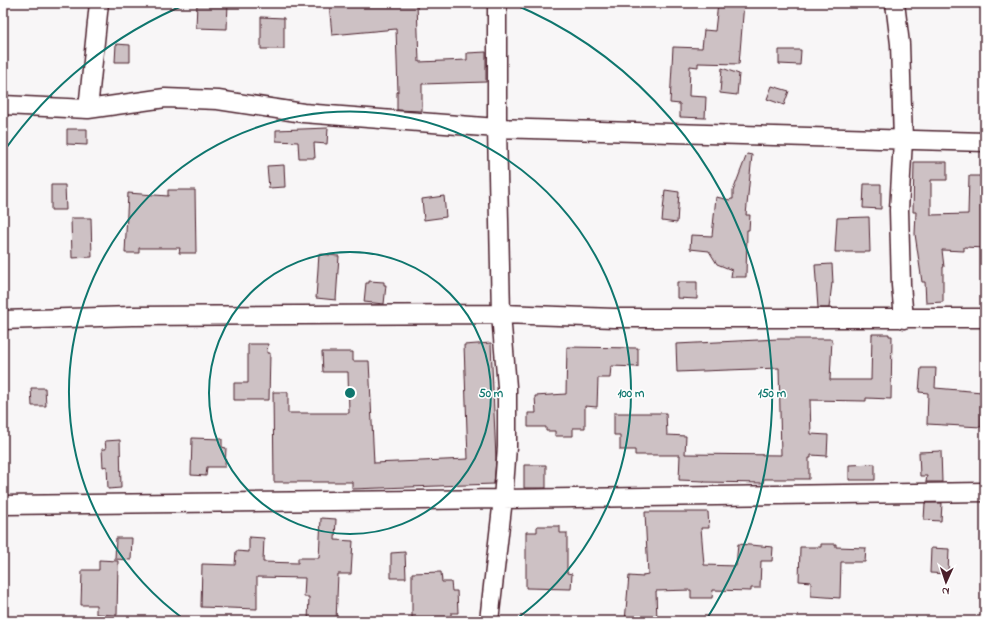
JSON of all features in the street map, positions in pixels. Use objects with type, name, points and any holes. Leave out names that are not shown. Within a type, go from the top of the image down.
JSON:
[{"type":"street","points":[[88,109],[99,3]]},
{"type":"street","points":[[489,621],[503,499],[507,447],[507,387],[501,314],[497,128],[497,3]]},
{"type":"street","points":[[895,3],[900,44],[903,140],[899,210],[901,285],[904,319]]},
{"type":"street","points":[[3,105],[88,109],[165,98],[218,100],[303,113],[497,128],[985,142]]},
{"type":"street","points":[[3,320],[132,316],[501,314],[621,318],[985,318]]},
{"type":"street","points":[[3,505],[985,492]]},
{"type":"building","points":[[197,3],[228,3],[227,29],[196,28]]},
{"type":"building","points":[[329,3],[417,3],[419,62],[467,60],[467,53],[486,52],[486,82],[422,84],[422,111],[397,110],[398,92],[396,29],[332,35]]},
{"type":"building","points":[[718,3],[744,3],[739,64],[698,63],[698,67],[690,66],[689,96],[706,97],[705,118],[680,117],[680,104],[670,103],[673,47],[702,48],[704,30],[715,31]]},
{"type":"building","points":[[261,17],[284,18],[284,49],[261,49]]},
{"type":"building","points":[[116,44],[130,45],[130,62],[115,62]]},
{"type":"building","points":[[779,50],[801,50],[800,65],[779,64]]},
{"type":"building","points":[[722,68],[739,74],[737,95],[720,93]]},
{"type":"building","points":[[772,86],[789,91],[784,105],[767,99]]},
{"type":"building","points":[[328,128],[327,144],[314,143],[315,158],[299,158],[298,142],[276,141],[276,130]]},
{"type":"building","points":[[67,129],[87,129],[87,145],[67,144]]},
{"type":"building","points":[[747,154],[752,155],[746,215],[750,215],[749,230],[747,230],[746,277],[731,277],[732,270],[717,264],[709,251],[690,249],[691,235],[712,236],[716,197],[730,200],[733,199],[733,191]]},
{"type":"building","points":[[914,162],[947,162],[947,180],[931,180],[931,215],[968,214],[969,176],[985,176],[985,248],[964,247],[964,251],[942,250],[944,267],[943,302],[926,303],[925,282],[922,282],[915,234],[916,212],[913,212]]},
{"type":"building","points":[[284,165],[285,187],[269,188],[267,166]]},
{"type":"building","points":[[864,184],[881,184],[881,209],[863,208]]},
{"type":"building","points":[[51,185],[65,185],[66,210],[51,210]]},
{"type":"building","points":[[168,190],[195,190],[196,253],[179,253],[180,248],[139,248],[139,253],[125,253],[128,193],[168,196]]},
{"type":"building","points":[[665,190],[679,192],[677,223],[662,221]]},
{"type":"building","points":[[444,196],[446,217],[424,220],[422,199]]},
{"type":"building","points":[[869,217],[870,252],[835,252],[837,218]]},
{"type":"building","points":[[71,218],[91,218],[92,257],[72,258]]},
{"type":"building","points":[[319,254],[339,256],[336,300],[316,298]]},
{"type":"building","points":[[832,264],[833,283],[829,308],[818,308],[815,265]]},
{"type":"building","points":[[369,281],[384,282],[384,285],[386,285],[384,304],[364,302],[366,283],[369,283]]},
{"type":"building","points":[[677,282],[697,282],[697,299],[677,298]]},
{"type":"building","points":[[872,334],[889,334],[889,336],[892,336],[891,399],[866,398],[866,401],[810,400],[811,434],[828,435],[827,456],[811,455],[811,458],[809,458],[809,479],[764,479],[763,483],[679,480],[680,455],[635,455],[635,450],[620,450],[620,435],[614,435],[614,413],[666,413],[667,435],[686,436],[685,454],[781,455],[779,368],[677,372],[676,344],[779,339],[832,339],[830,380],[871,380]]},
{"type":"building","points":[[491,343],[496,459],[494,484],[352,489],[352,482],[274,482],[273,392],[288,392],[288,413],[349,413],[348,372],[323,372],[322,352],[353,352],[353,361],[369,361],[374,463],[468,459],[464,345]]},
{"type":"building","points":[[248,344],[268,344],[267,353],[270,353],[269,400],[234,400],[234,383],[248,383]]},
{"type":"building","points":[[567,347],[638,348],[638,367],[611,366],[610,378],[598,378],[597,407],[585,406],[585,428],[573,428],[573,436],[555,436],[555,431],[546,431],[546,427],[528,427],[528,413],[536,413],[535,396],[566,394]]},
{"type":"building","points":[[921,368],[936,368],[935,388],[982,392],[981,427],[927,424],[928,393],[919,392]]},
{"type":"building","points":[[31,388],[45,388],[46,406],[32,406]]},
{"type":"building","points":[[192,438],[222,439],[222,447],[226,448],[225,467],[207,467],[206,476],[191,475]]},
{"type":"building","points":[[120,440],[121,488],[108,489],[107,466],[103,467],[102,449],[106,449],[105,441]]},
{"type":"building","points":[[941,451],[942,482],[926,482],[927,476],[920,476],[919,452]]},
{"type":"building","points":[[875,464],[875,480],[849,480],[849,465]]},
{"type":"building","points":[[524,465],[546,465],[546,488],[524,488]]},
{"type":"building","points":[[925,503],[942,503],[941,521],[924,520]]},
{"type":"building","points":[[645,512],[708,512],[709,528],[701,528],[704,565],[736,566],[738,544],[773,547],[772,561],[761,561],[760,588],[751,588],[751,591],[713,590],[712,598],[691,598],[691,590],[656,591],[657,621],[625,621],[629,576],[643,577],[643,575],[648,574]]},
{"type":"building","points":[[321,518],[336,519],[335,540],[353,541],[351,574],[338,574],[336,621],[308,621],[309,597],[304,597],[305,578],[257,577],[257,609],[201,607],[202,564],[235,565],[236,551],[249,552],[249,537],[264,538],[263,562],[298,563],[298,558],[319,558]]},
{"type":"building","points":[[537,526],[560,526],[560,533],[567,533],[567,573],[572,574],[571,589],[526,588],[526,532],[537,532]]},
{"type":"building","points":[[116,538],[132,538],[131,560],[115,559]]},
{"type":"building","points":[[821,544],[836,544],[836,547],[866,548],[865,562],[841,562],[840,598],[811,596],[811,582],[799,581],[800,547],[821,547]]},
{"type":"building","points":[[931,548],[949,549],[948,574],[930,573]]},
{"type":"building","points":[[405,552],[406,578],[391,578],[391,553]]},
{"type":"building","points":[[99,560],[118,561],[117,615],[96,614],[96,605],[81,605],[82,570],[99,570]]},
{"type":"building","points":[[441,572],[442,582],[451,582],[452,591],[457,591],[458,613],[451,613],[451,620],[412,621],[412,573]]}]
